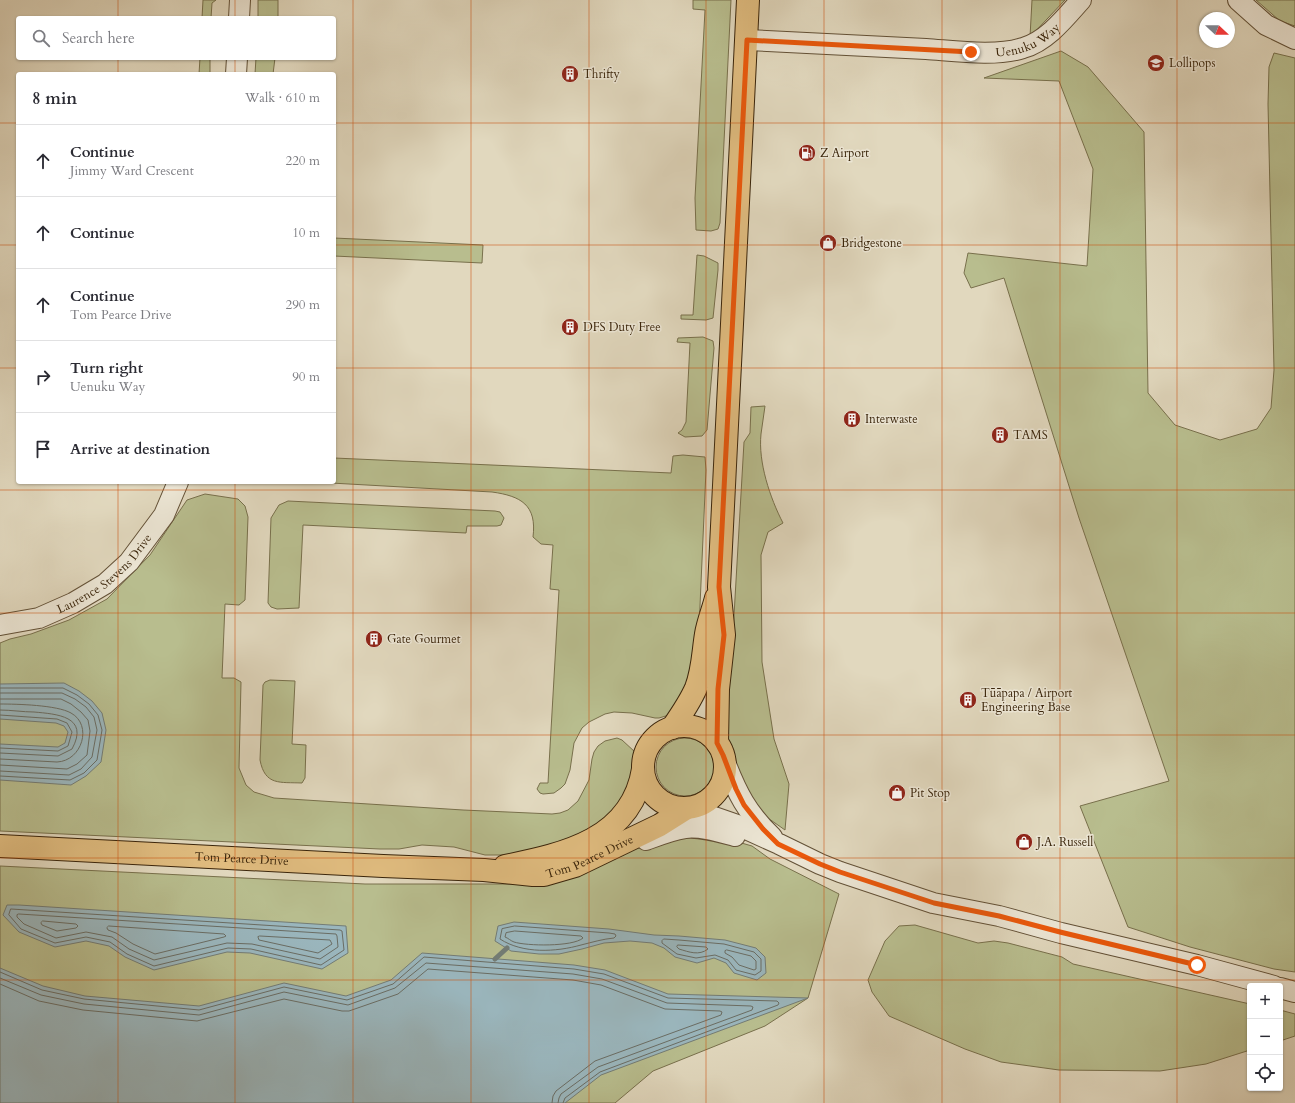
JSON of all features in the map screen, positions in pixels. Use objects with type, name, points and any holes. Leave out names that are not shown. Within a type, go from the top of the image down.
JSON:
[{"type":"main road","points":[[721,752],[706,733],[694,727],[686,726],[672,728],[659,735],[650,744],[645,756],[643,769],[646,782],[652,793],[662,802],[674,807],[687,808],[700,805],[712,798],[720,787],[724,775],[721,752],[718,689],[724,635],[719,587],[748,0]]},
{"type":"main road","points":[[672,728],[688,703],[700,675],[704,658],[706,633],[719,587]]},
{"type":"main road","name":"Tom Pearce Drive","points":[[484,870],[535,860],[581,844],[604,832],[616,824],[630,806],[641,784],[643,769]]},
{"type":"main road","name":"Tom Pearce Drive","points":[[0,846],[484,870],[544,875],[575,866],[660,825],[687,808]]},
{"type":"street","points":[[239,16],[240,0]]},
{"type":"street","name":"Uenuku Way","points":[[747,40],[1008,52],[1024,48],[1040,40],[1052,31],[1081,0]]},
{"type":"street","points":[[1238,0],[1266,25],[1295,39]]},
{"type":"street","points":[[236,72],[237,60]]},
{"type":"street","name":"Laurence Stevens Drive","points":[[0,625],[39,618],[73,603],[106,584],[129,562],[164,515],[177,484]]},
{"type":"street","points":[[721,752],[744,805],[763,829],[778,844]]},
{"type":"street","points":[[687,808],[737,825],[840,872],[934,903],[999,916],[1197,965],[1263,983]]},
{"type":"street","points":[[575,866],[614,854],[666,832],[686,828],[714,831],[778,844]]},
{"type":"street","points":[[1283,989],[1295,992]]},
{"type":"green space","points":[[203,0],[216,0],[212,3],[211,16],[202,16]]},
{"type":"green space","points":[[258,0],[278,0],[278,16],[258,16]]},
{"type":"green space","points":[[693,0],[731,0],[720,223],[718,229],[711,231],[696,230],[695,198],[705,10],[693,9]]},
{"type":"green space","points":[[1032,0],[1065,0],[1030,37]]},
{"type":"green space","points":[[1256,0],[1295,0],[1295,26],[1280,21]]},
{"type":"green space","points":[[1061,51],[1088,67],[1144,132],[1148,393],[1175,425],[1220,440],[1257,429],[1271,408],[1274,370],[1268,104],[1269,67],[1274,53],[1295,58],[1295,972],[1274,969],[1190,947],[1128,927],[1080,806],[1169,781],[1079,518],[1004,278],[971,288],[964,273],[968,253],[1087,266],[1093,169],[1059,81],[984,78]]},
{"type":"green space","points":[[200,60],[210,60],[210,72],[199,72]]},
{"type":"green space","points":[[256,60],[275,60],[273,72],[255,72]]},
{"type":"green space","points":[[336,238],[483,245],[482,263],[336,256]]},
{"type":"green space","points":[[697,255],[704,256],[718,263],[713,318],[706,320],[681,319],[681,315],[693,315]]},
{"type":"green space","points":[[703,337],[713,341],[714,348],[707,430],[702,436],[685,437],[678,433],[682,430],[686,422],[690,343],[677,342],[678,338]]},
{"type":"green space","points":[[765,406],[761,434],[761,456],[766,480],[783,523],[768,532],[761,555],[762,662],[774,739],[789,784],[785,830],[754,806],[737,772],[724,733],[733,633],[744,442],[750,433],[751,407]]},
{"type":"green space","points":[[683,455],[705,457],[706,470],[698,651],[695,672],[669,715],[655,718],[632,713],[614,712],[605,714],[589,722],[582,728],[574,743],[570,770],[565,784],[554,793],[540,793],[537,789],[540,783],[548,783],[559,590],[550,589],[553,545],[541,544],[533,537],[534,526],[529,510],[525,504],[511,496],[492,492],[336,483],[336,458],[671,473],[673,456]]},
{"type":"green space","points":[[205,494],[238,499],[245,506],[248,517],[245,600],[239,605],[225,604],[222,678],[234,678],[241,682],[239,768],[246,785],[254,792],[274,798],[463,810],[552,814],[560,813],[568,810],[578,801],[589,780],[592,759],[598,746],[605,741],[617,738],[622,740],[635,752],[638,770],[617,813],[573,840],[512,855],[485,855],[454,847],[422,845],[399,849],[380,849],[0,831],[0,643],[31,634],[69,620],[107,599],[150,555],[187,500]]},
{"type":"green space","points":[[288,501],[495,511],[500,512],[504,518],[501,525],[497,526],[467,526],[466,533],[303,525],[299,608],[277,609],[271,607],[268,603],[271,518],[279,505]]},
{"type":"green space","points":[[270,680],[295,681],[292,744],[306,745],[305,778],[302,783],[275,781],[266,774],[262,768],[260,760],[263,685],[265,682]]},
{"type":"green space","points":[[679,738],[691,738],[706,746],[714,761],[714,773],[706,788],[691,796],[679,796],[664,788],[656,773],[656,761],[664,746]]},
{"type":"green space","points":[[696,834],[724,838],[752,846],[770,859],[839,894],[808,998],[765,1026],[653,1071],[615,1103],[0,1103],[0,866],[365,884],[522,884],[645,843]]},
{"type":"green space","points":[[915,925],[978,943],[994,941],[1008,943],[1062,957],[1073,964],[1247,1003],[1247,1051],[1206,1064],[1160,1071],[1059,1070],[1001,1062],[965,1049],[889,1016],[872,992],[868,980],[885,941],[899,926]]},
{"type":"green space","points":[[1283,1011],[1295,1014],[1295,1036],[1283,1040]]},
{"type":"water","points":[[64,683],[79,691],[92,701],[102,713],[106,730],[101,762],[86,776],[71,785],[0,780],[0,744],[58,747],[65,743],[68,732],[64,726],[56,723],[0,719],[0,684]]},
{"type":"water","points":[[7,905],[346,926],[348,953],[322,969],[250,953],[227,952],[154,970],[125,957],[109,946],[86,941],[55,947],[19,932],[3,915]]},
{"type":"water","points":[[514,922],[725,940],[756,948],[765,957],[766,973],[757,980],[734,973],[726,963],[714,958],[697,963],[675,957],[664,948],[652,943],[630,941],[604,943],[559,954],[539,954],[511,951],[495,941],[498,926]]},
{"type":"water","points":[[422,953],[574,965],[605,970],[668,994],[808,998],[601,1075],[565,1103],[0,1103],[0,968],[43,986],[85,996],[199,1006],[284,983],[346,996],[391,980]]},
{"type":"waterway","points":[[495,959],[507,948]]},
{"type":"place","name":"Lollipops","points":[[1156,63]]},
{"type":"place","name":"Thrifty","points":[[570,74]]},
{"type":"place","name":"Z Airport","points":[[807,153]]},
{"type":"place","name":"Bridgestone","points":[[828,243]]},
{"type":"place","name":"DFS Duty Free","points":[[570,327]]},
{"type":"place","name":"Interwaste","points":[[852,419]]},
{"type":"place","name":"TAMS","points":[[1000,435]]},
{"type":"place","name":"Gate Gourmet","points":[[374,639]]},
{"type":"place","name":"Tūāpapa / Airport Engineering Base","points":[[968,700]]},
{"type":"place","name":"Pit Stop","points":[[897,793]]},
{"type":"place","name":"J.A. Russell","points":[[1024,842]]},
{"type":"route","points":[[971,52],[747,40],[719,587],[724,635],[718,689],[716,720],[717,743],[744,805],[763,829],[778,844],[820,864],[934,903],[999,916],[1197,965]]}]
